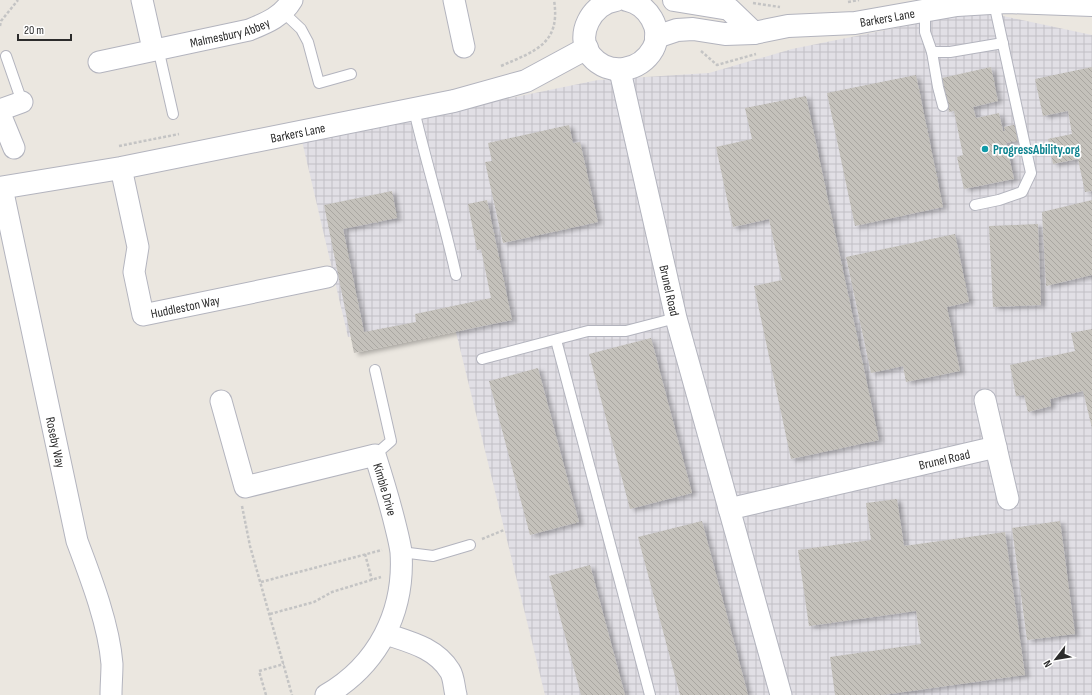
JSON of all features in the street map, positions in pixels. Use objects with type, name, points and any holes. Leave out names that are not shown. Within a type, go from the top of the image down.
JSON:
[{"type":"street","points":[[142,0],[156,48]]},
{"type":"street","points":[[454,0],[464,47]]},
{"type":"street","points":[[674,0],[730,9],[754,32]]},
{"type":"street","points":[[617,2],[644,8],[651,16],[656,37],[654,46],[649,56],[642,63],[633,68],[620,70],[605,66],[591,56],[587,48],[586,30],[590,18],[617,2]]},
{"type":"street","name":"Barkers Lane","points":[[656,37],[677,30],[693,29],[725,34],[754,32],[788,26],[855,23],[957,5],[994,3],[1092,5]]},
{"type":"street","name":"Malmesbury Abbey","points":[[99,62],[156,48],[249,30],[270,21],[288,6]]},
{"type":"street","name":"Barkers Lane","points":[[1,188],[122,168],[414,110],[526,81],[587,48]]},
{"type":"street","name":"Brunel Road","points":[[620,70],[676,318],[781,695]]},
{"type":"street","points":[[0,110],[22,102]]},
{"type":"street","points":[[0,114],[14,148]]},
{"type":"street","name":"Huddleston Way","points":[[122,168],[138,247],[134,272],[143,315],[327,277]]},
{"type":"street","name":"Roseby Way","points":[[1,188],[77,541],[94,588],[105,628],[112,664],[111,695]]},
{"type":"street","points":[[985,400],[1008,499]]},
{"type":"street","points":[[221,401],[245,487]]},
{"type":"street","name":"Brunel Road","points":[[729,509],[996,447]]},
{"type":"street","name":"Kimble Drive","points":[[245,487],[375,455],[389,496],[400,548],[400,576],[396,607],[386,634],[374,652],[340,687],[326,695]]},
{"type":"street","points":[[386,634],[422,646],[437,656],[450,672],[456,695]]},
{"type":"lane","points":[[975,205],[999,200],[1022,192],[1031,173],[994,3]]},
{"type":"lane","points":[[288,6],[308,42],[319,83],[351,74]]},
{"type":"lane","points":[[925,10],[925,32],[932,52],[943,106]]},
{"type":"lane","points":[[932,52],[950,52],[1003,43]]},
{"type":"lane","points":[[156,48],[173,114]]},
{"type":"lane","points":[[6,56],[22,102]]},
{"type":"lane","points":[[414,110],[424,153],[447,230],[456,275]]},
{"type":"lane","points":[[482,359],[588,331],[626,331],[676,318]]},
{"type":"lane","points":[[556,340],[650,695]]},
{"type":"lane","points":[[375,370],[391,441],[375,455]]},
{"type":"lane","points":[[400,548],[434,556],[470,545]]},
{"type":"path","points":[[0,26],[1,21],[18,0]]},
{"type":"path","points":[[494,69],[537,50],[550,36],[556,16],[554,0]]},
{"type":"path","points":[[116,147],[184,134]]},
{"type":"path","points":[[245,487],[241,501],[250,546],[292,695]]},
{"type":"path","points":[[260,582],[365,554],[400,548]]},
{"type":"path","points":[[365,554],[372,580]]},
{"type":"path","points":[[270,614],[314,602],[332,592],[384,576],[400,576]]},
{"type":"path","points":[[266,695],[259,671],[284,664]]},
{"type":"shaded area","points":[[980,11],[1092,35],[1092,695],[545,695],[452,316],[348,337],[302,141],[598,80],[709,73],[792,49]]},
{"type":"building","name":"ProgressAbility.org","points":[[991,67],[998,101],[973,107],[976,118],[999,113],[1003,131],[1005,131],[1004,127],[1017,124],[1020,140],[1006,143],[1014,179],[964,189],[957,157],[963,155],[954,111],[949,112],[942,78]]},
{"type":"building","points":[[1092,67],[1092,191],[1085,192],[1078,159],[1053,164],[1048,139],[1072,134],[1068,111],[1043,116],[1035,79]]},
{"type":"building","points":[[916,75],[943,207],[855,226],[827,93]]},
{"type":"building","points":[[806,96],[879,440],[791,459],[754,286],[782,280],[769,219],[733,227],[716,147],[752,139],[745,108]]},
{"type":"building","points":[[569,125],[573,143],[580,142],[598,222],[503,243],[485,162],[492,161],[488,143]]},
{"type":"building","points":[[392,191],[397,218],[343,229],[364,332],[416,322],[415,314],[491,298],[481,249],[477,250],[468,204],[487,200],[512,320],[354,353],[324,205]]},
{"type":"building","points":[[1092,200],[1092,275],[1046,286],[1042,212]]},
{"type":"building","points":[[1038,224],[1041,305],[993,307],[989,226]]},
{"type":"building","points":[[955,234],[969,302],[947,307],[960,371],[906,382],[903,366],[871,373],[846,257]]},
{"type":"building","points":[[1092,329],[1092,428],[1083,391],[1050,399],[1051,406],[1028,412],[1024,395],[1016,396],[1010,365],[1075,351],[1071,333]]},
{"type":"building","points":[[651,338],[692,493],[630,509],[589,354]]},
{"type":"building","points":[[538,368],[579,522],[530,535],[489,381]]},
{"type":"building","points":[[897,499],[904,546],[1005,532],[1025,675],[883,695],[835,695],[830,657],[921,644],[916,611],[809,626],[798,550],[871,540],[866,503]]},
{"type":"building","points":[[702,521],[748,695],[680,695],[638,537]]},
{"type":"building","points":[[1060,521],[1075,634],[1027,640],[1012,528]]},
{"type":"building","points":[[590,565],[625,695],[581,695],[549,576]]},
{"type":"place","name":"ProgressAbility.org","points":[[985,149]]}]
